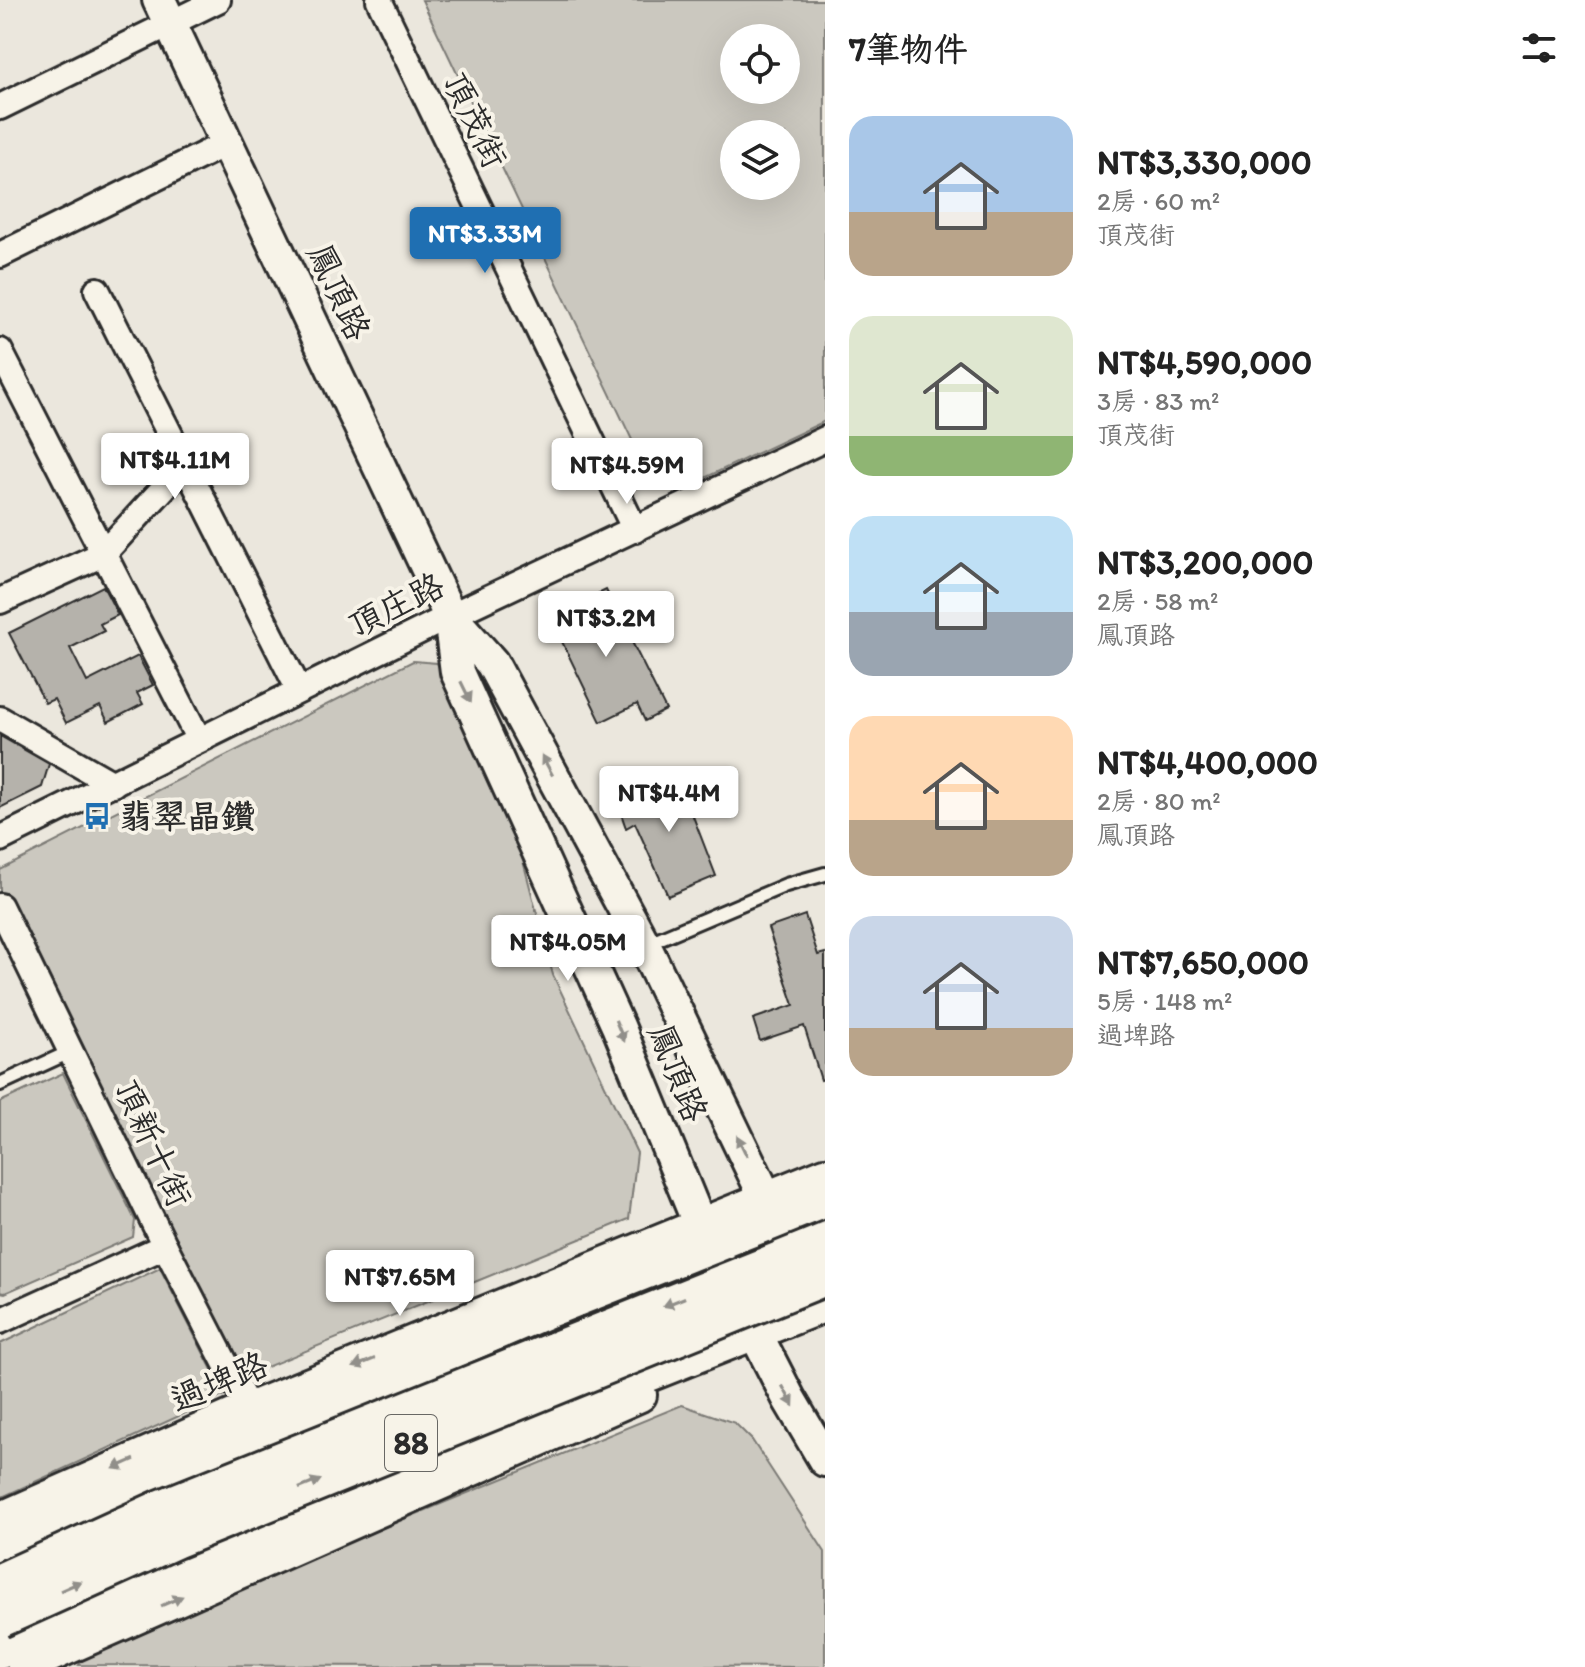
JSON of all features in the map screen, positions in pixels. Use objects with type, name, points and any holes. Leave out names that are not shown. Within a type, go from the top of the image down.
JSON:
[{"type":"highway","points":[[0,1543],[548,1308],[704,1233],[771,1207],[825,1198]]},
{"type":"highway","name":"88","points":[[0,1583],[162,1509],[825,1243]]},
{"type":"highway","points":[[0,1649],[575,1401],[758,1337],[824,1305]]},
{"type":"highway","name":"88","points":[[0,1618],[175,1539],[824,1305]]},
{"type":"main road","name":"鳳頂路","points":[[165,12],[450,616],[492,663],[644,945],[771,1207],[824,1305]]},
{"type":"main road","name":"鳳頂路","points":[[450,616],[457,672],[611,1011],[704,1233],[825,1460]]},
{"type":"main road","points":[[771,1207],[825,1174]]},
{"type":"main road","name":"過埤路","points":[[0,1519],[249,1409],[704,1233]]},
{"type":"main road","points":[[40,1664],[758,1337]]},
{"type":"street","points":[[0,107],[165,12],[218,0]]},
{"type":"street","name":"頂茂街","points":[[379,0],[635,530]]},
{"type":"street","points":[[0,255],[227,143]]},
{"type":"street","points":[[97,290],[299,690]]},
{"type":"street","points":[[0,351],[199,740]]},
{"type":"street","name":"頂庄路","points":[[0,839],[450,616],[825,439]]},
{"type":"street","points":[[0,601],[103,554],[184,466]]},
{"type":"street","points":[[0,719],[113,784]]},
{"type":"street","name":"頂新十街","points":[[0,906],[165,1246],[0,1321]]},
{"type":"street","points":[[165,1246],[249,1409]]},
{"type":"lane","points":[[644,945],[786,885],[825,874]]},
{"type":"lane","points":[[0,1084],[72,1051]]},
{"type":"shaded area","points":[[422,0],[825,0],[825,421],[677,491],[654,486]]},
{"type":"shaded area","points":[[413,661],[437,663],[517,838],[553,975],[637,1153],[629,1219],[237,1379],[0,900],[0,870]]},
{"type":"shaded area","points":[[63,1073],[135,1220],[133,1237],[5,1293],[0,1292],[0,1102]]},
{"type":"shaded area","points":[[160,1268],[225,1395],[0,1498],[0,1344]]},
{"type":"shaded area","points":[[682,1405],[735,1423],[752,1440],[825,1552],[825,1667],[79,1665],[90,1648]]},
{"type":"building","points":[[103,586],[118,615],[100,624],[104,631],[70,648],[87,682],[138,656],[153,685],[137,693],[143,704],[108,722],[100,706],[66,723],[54,699],[45,703],[9,633]]},
{"type":"building","points":[[606,590],[666,710],[645,721],[637,704],[601,722],[550,617]]},
{"type":"building","points":[[0,736],[49,764],[42,787],[0,808]]},
{"type":"building","points":[[676,772],[716,876],[668,896],[635,823],[626,828],[617,802]]},
{"type":"building","points":[[805,915],[818,955],[825,953],[825,1079],[821,1080],[804,1026],[760,1041],[753,1019],[794,1005],[768,928]]},
{"type":"place","name":"翡翠晶鑽","points":[[97,816]]}]
